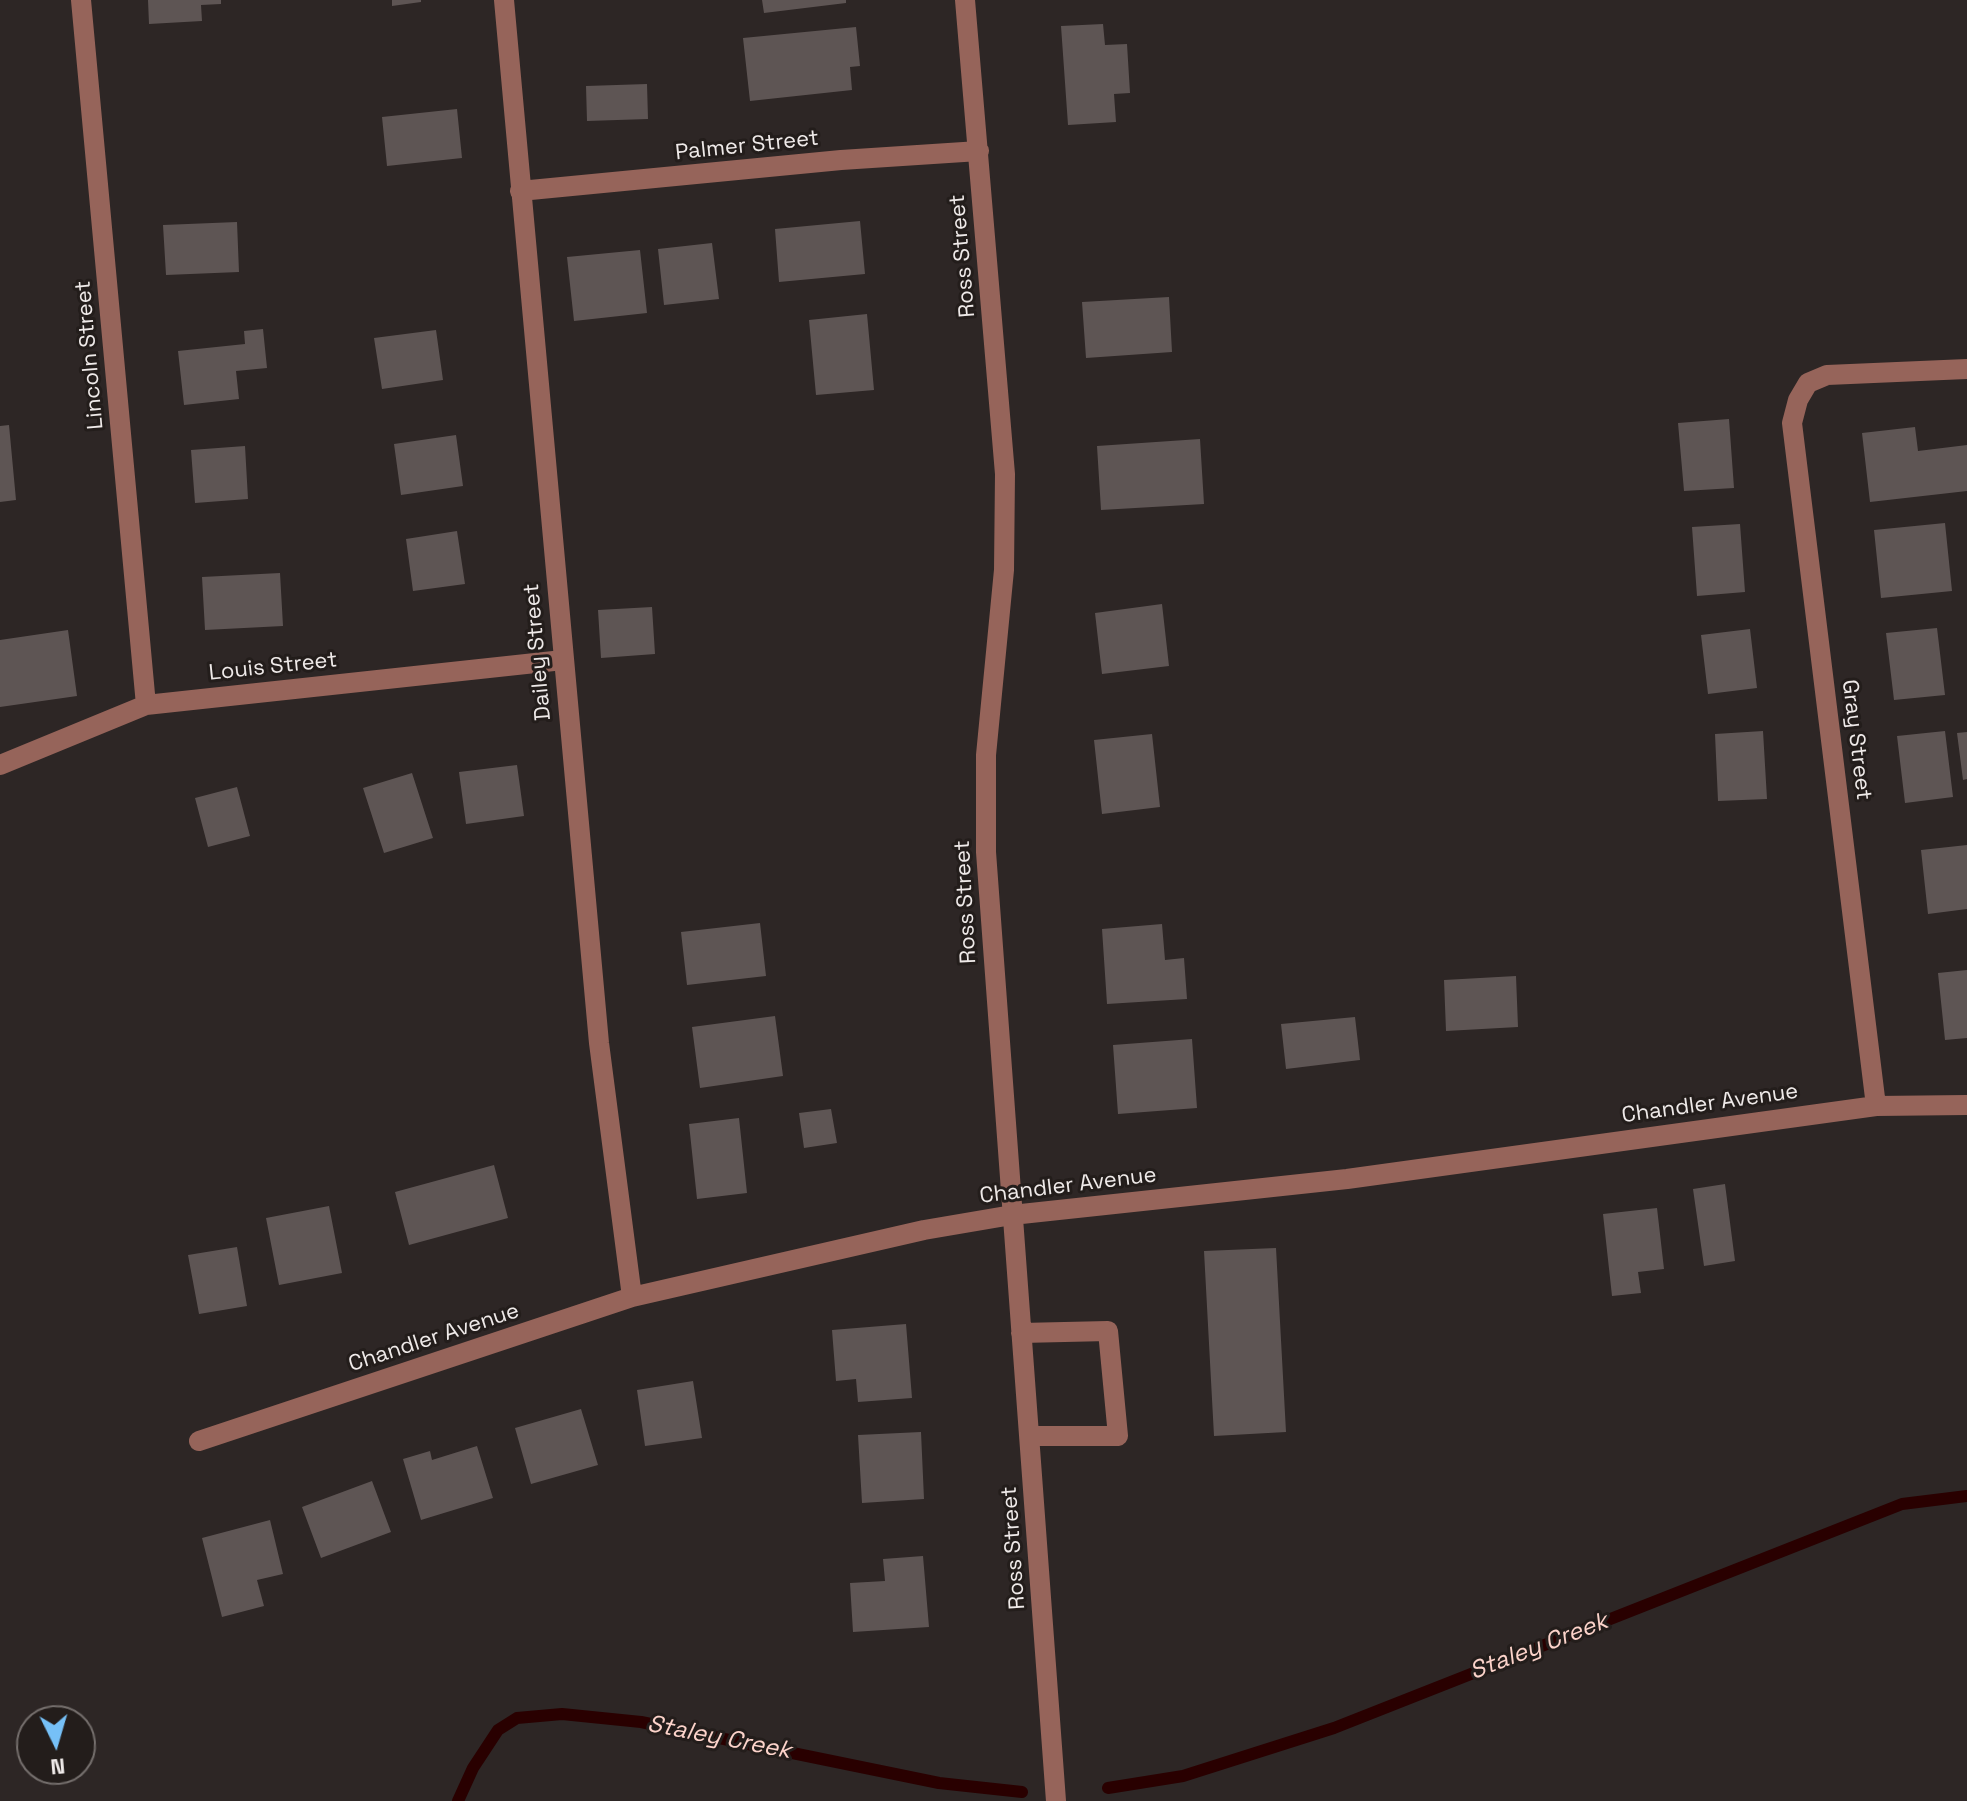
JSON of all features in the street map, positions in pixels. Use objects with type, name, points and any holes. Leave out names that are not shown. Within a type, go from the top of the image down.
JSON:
[{"type":"street","name":"Lincoln Street","points":[[81,0],[146,705]]},
{"type":"street","name":"Dailey Street","points":[[504,0],[599,1043],[632,1297]]},
{"type":"street","name":"Ross Street","points":[[965,0],[1005,474],[1004,570],[986,755],[986,852],[1056,1801]]},
{"type":"street","name":"Palmer Street","points":[[520,191],[841,160],[979,151]]},
{"type":"street","name":"Gray Street","points":[[1876,1106],[1792,423],[1798,400],[1808,383],[1827,375],[1967,369]]},
{"type":"street","name":"Louis Street","points":[[0,765],[146,705],[563,660]]},
{"type":"street","name":"Chandler Avenue","points":[[199,1441],[632,1297],[924,1230],[1012,1215],[1347,1179],[1876,1106],[1967,1105]]},
{"type":"street","points":[[1021,1333],[1108,1331],[1118,1436],[1030,1436]]},
{"type":"building","points":[[148,0],[221,0],[221,4],[201,5],[202,21],[149,24]]},
{"type":"building","points":[[392,0],[421,0],[421,2],[392,6]]},
{"type":"building","points":[[762,0],[846,0],[846,3],[764,13]]},
{"type":"building","points":[[1103,24],[1105,45],[1127,44],[1130,93],[1114,94],[1116,122],[1068,125],[1061,26]]},
{"type":"building","points":[[856,27],[860,66],[850,67],[852,90],[750,101],[743,38]]},
{"type":"building","points":[[647,84],[648,119],[587,121],[586,86]]},
{"type":"building","points":[[457,109],[462,158],[387,166],[382,117]]},
{"type":"building","points":[[860,221],[865,274],[779,282],[775,229]]},
{"type":"building","points":[[237,222],[239,272],[166,275],[163,225]]},
{"type":"building","points":[[712,243],[719,299],[664,305],[658,249]]},
{"type":"building","points":[[640,250],[647,313],[574,321],[567,257]]},
{"type":"building","points":[[1169,297],[1172,352],[1086,358],[1082,302]]},
{"type":"building","points":[[867,314],[874,390],[816,395],[809,320]]},
{"type":"building","points":[[263,329],[267,368],[236,371],[239,399],[184,405],[178,351],[245,344],[244,331]]},
{"type":"building","points":[[436,330],[443,380],[382,389],[374,338]]},
{"type":"building","points":[[1729,419],[1734,488],[1684,491],[1678,423]]},
{"type":"building","points":[[9,425],[16,500],[0,502],[0,426]]},
{"type":"building","points":[[1915,427],[1918,451],[1967,445],[1967,491],[1870,502],[1862,433]]},
{"type":"building","points":[[456,435],[463,486],[401,495],[394,444]]},
{"type":"building","points":[[1200,439],[1204,504],[1101,510],[1097,446]]},
{"type":"building","points":[[245,446],[248,499],[195,503],[191,450]]},
{"type":"building","points":[[1945,523],[1952,591],[1881,598],[1874,530]]},
{"type":"building","points":[[1740,524],[1745,592],[1697,596],[1692,527]]},
{"type":"building","points":[[457,531],[465,584],[413,591],[406,539]]},
{"type":"building","points":[[280,573],[283,626],[205,630],[202,577]]},
{"type":"building","points":[[1162,604],[1169,666],[1102,674],[1095,613]]},
{"type":"building","points":[[652,607],[655,654],[601,658],[598,610]]},
{"type":"building","points":[[1937,628],[1945,695],[1894,700],[1886,633]]},
{"type":"building","points":[[1750,629],[1757,688],[1708,694],[1701,635]]},
{"type":"building","points":[[68,630],[77,696],[0,707],[0,640]]},
{"type":"building","points":[[1763,731],[1767,799],[1718,801],[1715,734]]},
{"type":"building","points":[[1945,731],[1953,797],[1905,803],[1897,736]]},
{"type":"building","points":[[1967,732],[1967,779],[1963,780],[1957,733]]},
{"type":"building","points":[[1152,734],[1160,807],[1102,814],[1094,740]]},
{"type":"building","points":[[517,765],[524,816],[466,824],[459,772]]},
{"type":"building","points":[[412,773],[433,838],[384,853],[363,788]]},
{"type":"building","points":[[237,787],[250,836],[208,847],[195,798]]},
{"type":"building","points":[[1967,845],[1967,909],[1928,914],[1921,850]]},
{"type":"building","points":[[760,923],[766,976],[687,985],[681,932]]},
{"type":"building","points":[[1162,924],[1165,960],[1184,958],[1187,999],[1107,1004],[1102,929]]},
{"type":"building","points":[[1967,970],[1967,1038],[1945,1040],[1938,973]]},
{"type":"building","points":[[1516,976],[1518,1027],[1446,1031],[1444,980]]},
{"type":"building","points":[[775,1016],[783,1076],[700,1088],[692,1027]]},
{"type":"building","points":[[1355,1017],[1360,1060],[1286,1069],[1281,1024]]},
{"type":"building","points":[[1192,1039],[1197,1108],[1118,1114],[1113,1045]]},
{"type":"building","points":[[831,1109],[837,1143],[804,1148],[799,1113]]},
{"type":"building","points":[[739,1118],[747,1193],[697,1199],[689,1124]]},
{"type":"building","points":[[494,1165],[508,1218],[409,1245],[395,1192]]},
{"type":"building","points":[[1725,1184],[1735,1261],[1704,1266],[1693,1189]]},
{"type":"building","points":[[329,1206],[342,1273],[279,1285],[266,1218]]},
{"type":"building","points":[[1657,1208],[1664,1269],[1638,1272],[1641,1293],[1612,1296],[1603,1214]]},
{"type":"building","points":[[237,1247],[247,1306],[199,1314],[188,1255]]},
{"type":"building","points":[[1276,1248],[1286,1432],[1214,1436],[1204,1251]]},
{"type":"building","points":[[906,1324],[912,1398],[858,1402],[856,1379],[836,1381],[832,1330]]},
{"type":"building","points":[[693,1381],[702,1438],[645,1446],[637,1390]]},
{"type":"building","points":[[581,1409],[598,1465],[531,1484],[515,1428]]},
{"type":"building","points":[[921,1432],[924,1499],[862,1503],[858,1435]]},
{"type":"building","points":[[477,1446],[493,1498],[421,1520],[403,1459],[430,1451],[432,1460]]},
{"type":"building","points":[[372,1481],[391,1532],[321,1558],[302,1507]]},
{"type":"building","points":[[270,1520],[283,1574],[257,1580],[264,1606],[222,1617],[202,1538]]},
{"type":"building","points":[[923,1556],[929,1627],[853,1632],[850,1583],[885,1581],[883,1559]]},
{"type":"waterway","name":"Staley Creek","points":[[1108,1788],[1183,1776],[1334,1728],[1902,1504],[1967,1496]]},
{"type":"waterway","name":"Staley Creek","points":[[458,1801],[473,1768],[498,1730],[517,1718],[562,1714],[641,1722],[939,1783],[1022,1792]]}]
